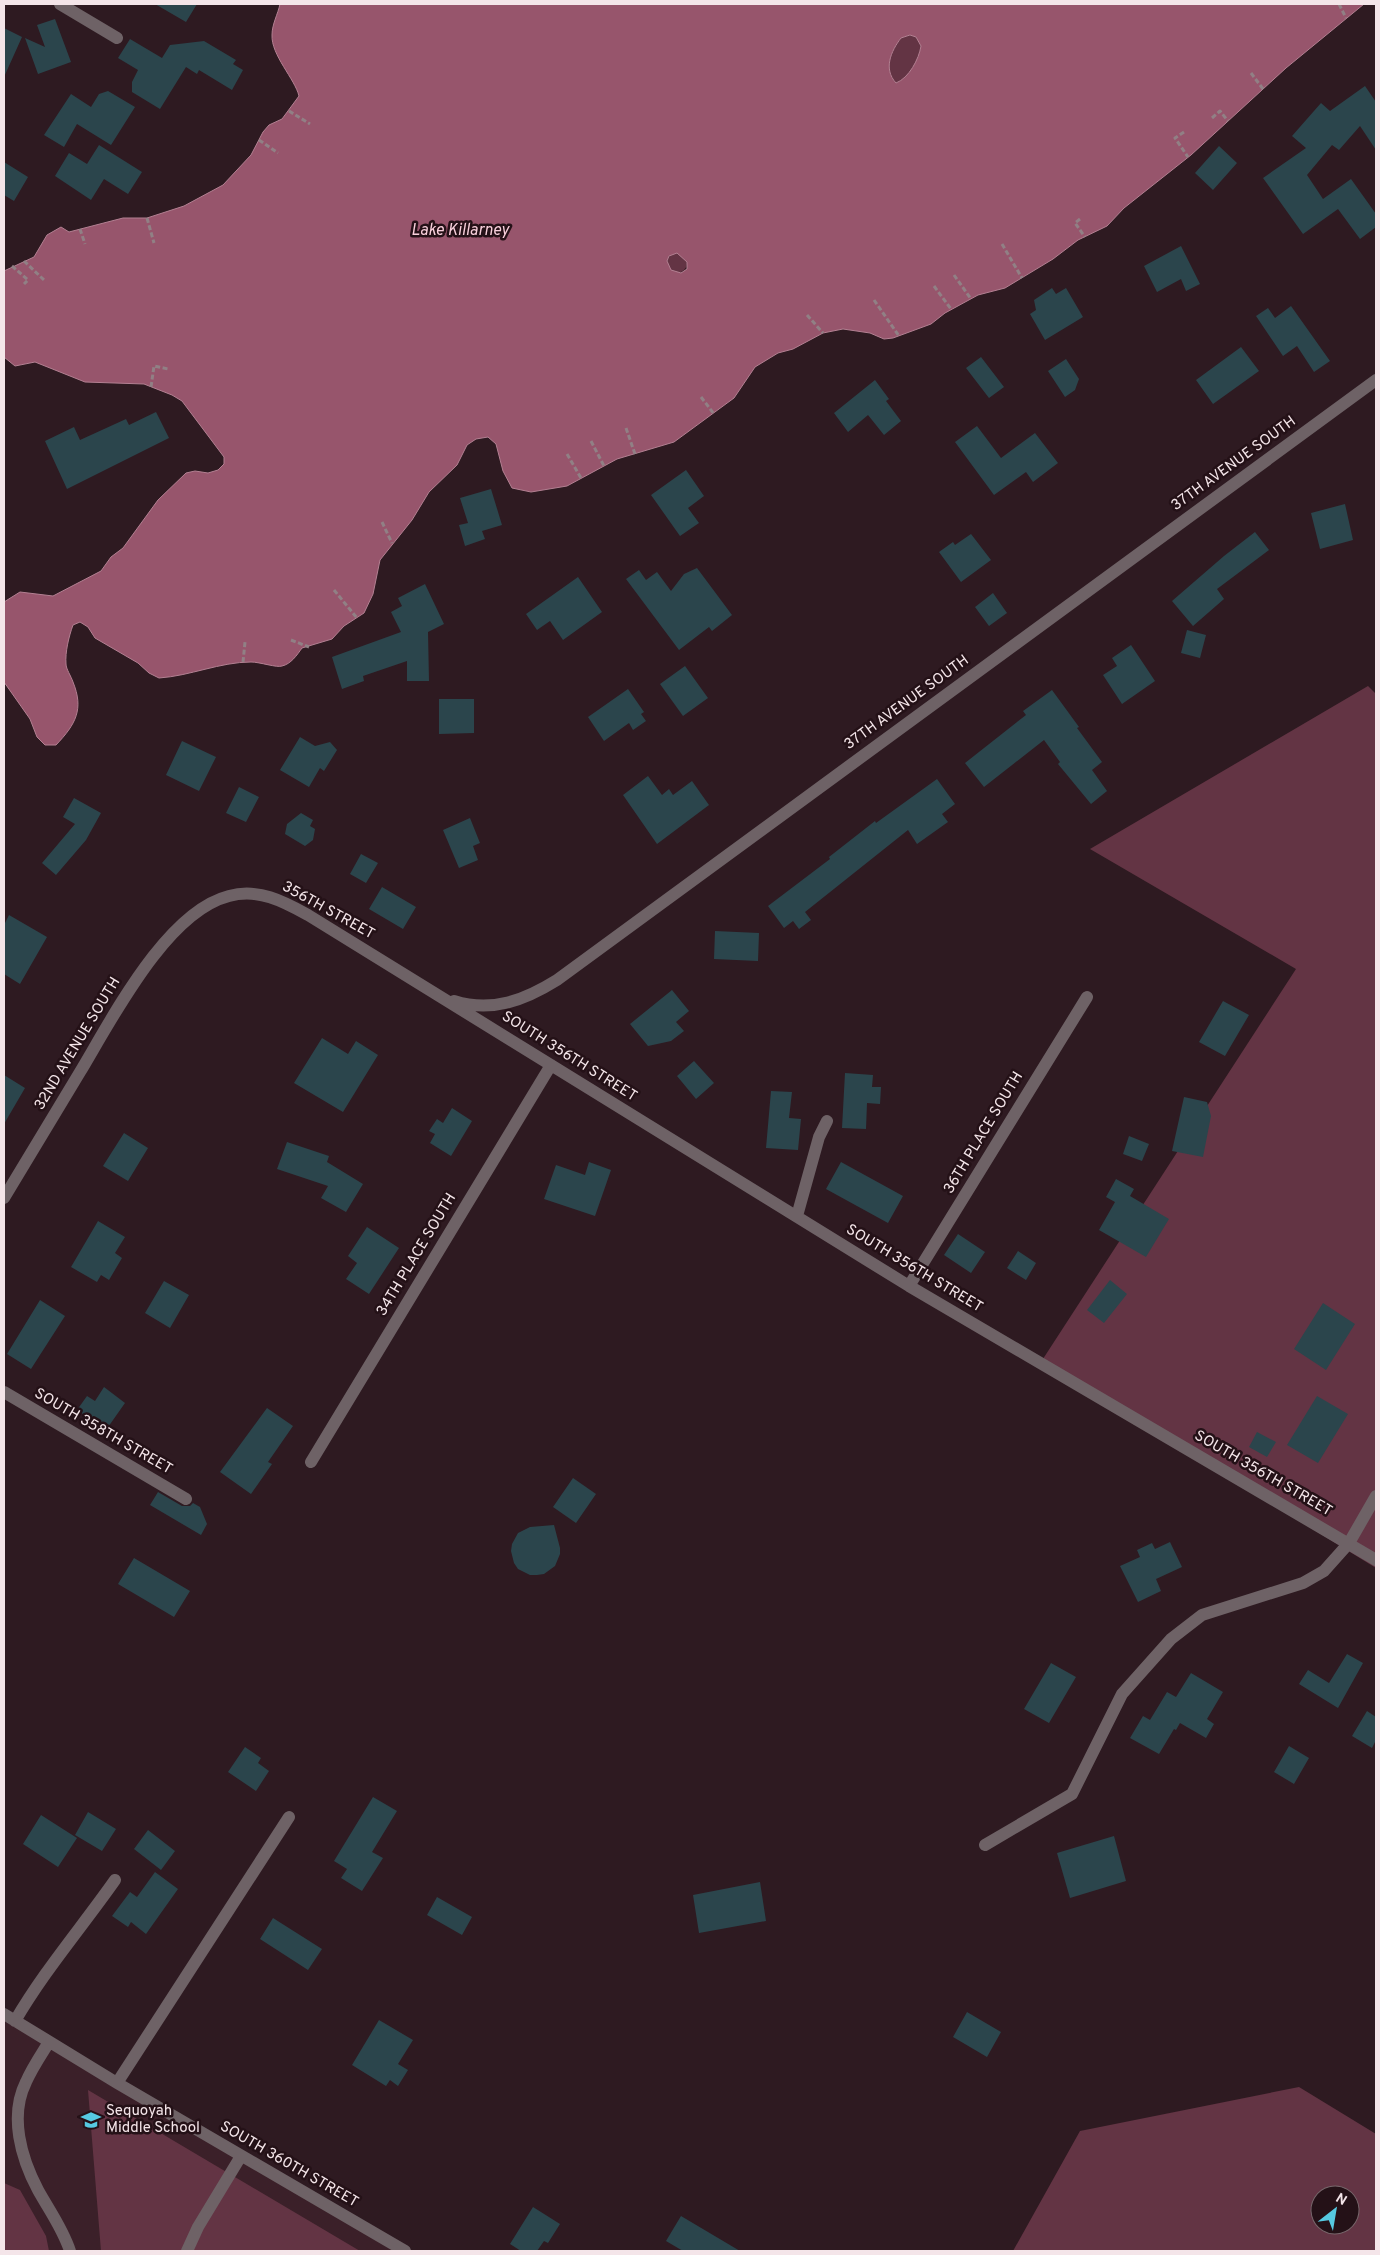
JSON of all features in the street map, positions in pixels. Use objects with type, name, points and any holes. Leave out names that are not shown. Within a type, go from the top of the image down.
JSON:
[{"type":"street","points":[[60,4],[117,38]]},
{"type":"street","name":"37TH AVENUE SOUTH","points":[[440,997],[465,1004],[499,1006],[521,999],[558,980],[1376,380]]},
{"type":"street","name":"356TH STREET","points":[[193,916],[228,896],[250,893],[273,898],[308,915],[440,997]]},
{"type":"street","name":"32ND AVENUE SOUTH","points":[[4,1198],[143,969],[165,942],[193,916]]},
{"type":"street","name":"36TH PLACE SOUTH","points":[[909,1286],[1087,996]]},
{"type":"street","name":"SOUTH 356TH STREET","points":[[440,997],[909,1286],[1376,1560]]},
{"type":"street","name":"34TH PLACE SOUTH","points":[[311,1462],[551,1065]]},
{"type":"street","points":[[797,1216],[819,1137],[827,1121]]},
{"type":"street","name":"SOUTH 358TH STREET","points":[[4,1392],[186,1499]]},
{"type":"street","points":[[985,1845],[1072,1794],[1122,1694],[1171,1640],[1202,1615],[1303,1582],[1324,1572],[1349,1543],[1376,1496]]},
{"type":"street","points":[[117,2083],[289,1817]]},
{"type":"street","points":[[9,2017],[52,1967],[115,1880]]},
{"type":"street","name":"SOUTH 360TH STREET","points":[[9,2017],[117,2083],[405,2251]]},
{"type":"street","points":[[49,2042],[26,2081],[21,2094],[18,2120],[19,2137],[33,2179],[58,2223],[70,2251]]},
{"type":"street","points":[[187,2251],[198,2227],[241,2156]]},
{"type":"path","points":[[1339,4],[1346,18]]},
{"type":"path","points":[[1251,73],[1263,89]]},
{"type":"path","points":[[289,112],[310,124]]},
{"type":"path","points":[[1212,118],[1220,112],[1228,121]]},
{"type":"path","points":[[1184,132],[1175,138],[1188,157]]},
{"type":"path","points":[[259,140],[278,153]]},
{"type":"path","points":[[147,218],[154,243]]},
{"type":"path","points":[[1080,219],[1075,223],[1085,236]]},
{"type":"path","points":[[80,229],[85,244]]},
{"type":"path","points":[[1002,244],[1022,278]]},
{"type":"path","points":[[24,261],[44,280]]},
{"type":"path","points":[[12,266],[28,280],[24,284]]},
{"type":"path","points":[[954,275],[971,299]]},
{"type":"path","points":[[934,286],[951,309]]},
{"type":"path","points":[[874,300],[899,336]]},
{"type":"path","points":[[807,315],[823,333]]},
{"type":"path","points":[[151,387],[154,366],[168,369]]},
{"type":"path","points":[[701,397],[714,414]]},
{"type":"path","points":[[626,428],[636,454]]},
{"type":"path","points":[[591,441],[604,466]]},
{"type":"path","points":[[567,454],[581,478]]},
{"type":"path","points":[[382,522],[392,544]]},
{"type":"path","points":[[334,590],[357,618]]},
{"type":"path","points":[[291,640],[308,647]]},
{"type":"path","points":[[243,662],[245,642]]},
{"type":"shaded area","points":[[911,35],[916,37],[921,46],[920,51],[916,63],[909,73],[896,83],[890,72],[890,60],[901,38]]},
{"type":"shaded area","points":[[677,253],[684,256],[687,263],[684,270],[677,273],[670,270],[667,263],[670,256]]},
{"type":"shaded area","points":[[1368,686],[1376,694],[1376,1568],[1041,1362],[1296,969],[1090,849]]},
{"type":"shaded area","name":"Sequoyah Middle School","points":[[4,2014],[405,2251],[4,2251]]},
{"type":"shaded area","points":[[1299,2087],[1376,2134],[1376,2251],[1013,2251],[1080,2131]]},
{"type":"shaded area","points":[[88,2090],[360,2251],[101,2251]]},
{"type":"shaded area","points":[[4,2183],[20,2190],[46,2236],[49,2251],[4,2251]]},
{"type":"water","name":"Lake Killarney","points":[[280,4],[1364,4],[1286,68],[1191,155],[1124,208],[1107,226],[1078,240],[1053,259],[1005,288],[978,295],[945,313],[931,324],[893,338],[884,339],[870,333],[843,329],[823,333],[793,349],[778,353],[755,367],[734,398],[674,442],[617,459],[567,486],[531,492],[512,488],[503,471],[496,444],[488,437],[476,439],[467,445],[457,465],[429,492],[412,520],[380,560],[373,594],[364,613],[344,626],[332,639],[302,648],[294,659],[285,665],[272,666],[255,662],[239,663],[159,678],[149,673],[138,663],[95,638],[88,627],[80,622],[73,625],[66,654],[66,664],[76,692],[78,708],[69,730],[56,745],[45,745],[37,737],[30,719],[4,682],[4,602],[20,592],[53,596],[101,571],[111,557],[123,548],[158,500],[186,473],[195,471],[208,473],[218,470],[224,464],[224,457],[182,401],[172,395],[144,384],[85,382],[35,362],[15,366],[4,357],[4,271],[34,257],[47,235],[61,227],[69,232],[123,218],[147,218],[184,206],[223,185],[251,155],[263,132],[269,125],[282,119],[299,96],[297,89],[275,51],[273,43],[273,27]],"holes":[[[910,35],[916,37],[921,46],[920,51],[909,73],[896,83],[890,72],[890,60],[901,38]],[[677,253],[687,262],[687,269],[681,273],[671,270],[667,261],[669,256]]]},
{"type":"building","points":[[155,4],[197,4],[186,22]]},
{"type":"building","points":[[55,19],[71,62],[38,74],[25,38],[45,47],[37,25]]},
{"type":"building","points":[[4,28],[22,37],[4,77]]},
{"type":"building","points":[[130,39],[162,58],[170,45],[204,41],[236,60],[233,64],[243,70],[232,90],[199,70],[197,74],[186,67],[160,109],[132,92],[132,82],[138,70],[118,58]]},
{"type":"building","points":[[1365,86],[1376,102],[1376,150],[1360,126],[1339,150],[1332,145],[1307,175],[1323,199],[1351,179],[1376,214],[1376,227],[1360,239],[1338,209],[1303,234],[1263,178],[1306,148],[1292,136],[1321,103],[1330,111]]},
{"type":"building","points":[[108,91],[135,107],[111,145],[77,124],[64,147],[44,135],[71,94],[91,107],[99,94]]},
{"type":"building","points":[[99,145],[142,172],[128,194],[104,179],[91,200],[55,176],[69,153],[87,164]]},
{"type":"building","points":[[1219,146],[1237,163],[1213,190],[1195,173]]},
{"type":"building","points":[[4,162],[28,177],[14,201],[4,195]]},
{"type":"building","points":[[1181,246],[1200,284],[1186,291],[1181,279],[1157,292],[1144,266]]},
{"type":"building","points":[[1052,288],[1056,294],[1066,288],[1083,317],[1045,340],[1030,314],[1036,310],[1034,300]]},
{"type":"building","points":[[1291,306],[1330,361],[1314,372],[1297,346],[1283,356],[1256,316],[1268,308],[1275,318]]},
{"type":"building","points":[[1241,347],[1259,371],[1213,404],[1196,380]]},
{"type":"building","points":[[981,357],[1004,387],[989,398],[966,368]]},
{"type":"building","points":[[1066,359],[1079,379],[1075,390],[1065,397],[1048,371]]},
{"type":"building","points":[[875,380],[889,399],[886,401],[901,421],[884,435],[868,415],[848,432],[834,413]]},
{"type":"building","points":[[156,412],[169,438],[67,489],[45,441],[74,427],[80,440],[126,419],[129,425]]},
{"type":"building","points":[[977,426],[1001,458],[1035,433],[1058,463],[1033,482],[1026,472],[994,495],[955,442]]},
{"type":"building","points":[[686,470],[704,496],[688,508],[699,523],[680,536],[651,495]]},
{"type":"building","points":[[491,489],[502,525],[482,531],[485,539],[465,546],[459,525],[468,523],[460,498]]},
{"type":"building","points":[[1345,504],[1353,540],[1320,549],[1311,513]]},
{"type":"building","points":[[1255,532],[1269,550],[1217,589],[1224,599],[1193,626],[1172,601]]},
{"type":"building","points":[[971,534],[991,560],[961,582],[939,552],[953,542],[955,545]]},
{"type":"building","points":[[697,568],[732,615],[712,631],[709,627],[679,650],[626,579],[639,570],[646,580],[657,572],[671,591],[684,574]]},
{"type":"building","points":[[578,577],[602,612],[563,640],[550,621],[537,630],[526,614]]},
{"type":"building","points":[[425,584],[444,624],[428,632],[429,681],[407,681],[407,661],[363,676],[364,681],[342,689],[332,657],[401,632],[391,612],[402,606],[398,598]]},
{"type":"building","points":[[993,593],[1007,613],[989,626],[975,607]]},
{"type":"building","points":[[1187,630],[1206,635],[1200,658],[1181,653]]},
{"type":"building","points":[[1131,645],[1155,681],[1122,704],[1103,675],[1117,666],[1112,658]]},
{"type":"building","points":[[685,666],[708,698],[683,716],[660,684]]},
{"type":"building","points":[[628,689],[644,712],[641,714],[646,721],[633,730],[629,723],[604,741],[588,717]]},
{"type":"building","points":[[1052,690],[1102,762],[1092,770],[1107,791],[1091,804],[1058,764],[1060,762],[1044,740],[984,787],[965,763],[1026,715],[1023,711]]},
{"type":"building","points":[[439,699],[474,699],[474,733],[439,734]]},
{"type":"building","points":[[300,737],[315,746],[330,742],[337,750],[324,771],[320,768],[309,787],[280,770]]},
{"type":"building","points":[[182,741],[216,757],[199,791],[166,775]]},
{"type":"building","points":[[648,776],[662,795],[669,789],[673,795],[692,781],[709,805],[657,844],[623,795]]},
{"type":"building","points":[[937,779],[955,804],[942,814],[948,822],[917,844],[908,830],[805,912],[811,920],[799,929],[793,921],[784,928],[768,906],[830,859],[829,857],[875,821],[876,823]]},
{"type":"building","points":[[239,787],[259,797],[246,822],[226,813]]},
{"type":"building","points":[[74,798],[101,813],[86,840],[56,875],[42,863],[75,824],[63,817]]},
{"type":"building","points":[[301,813],[313,820],[310,826],[315,829],[313,840],[305,846],[285,834],[287,824]]},
{"type":"building","points":[[470,818],[480,843],[473,846],[478,860],[459,868],[443,830]]},
{"type":"building","points":[[361,854],[378,863],[366,883],[350,874]]},
{"type":"building","points":[[382,887],[416,907],[403,929],[369,909]]},
{"type":"building","points":[[9,915],[47,937],[20,984],[4,974],[4,925]]},
{"type":"building","points":[[715,931],[759,933],[758,961],[714,959]]},
{"type":"building","points":[[672,990],[689,1011],[676,1022],[684,1031],[671,1041],[648,1046],[630,1024]]},
{"type":"building","points":[[1223,1001],[1249,1015],[1225,1056],[1199,1042]]},
{"type":"building","points":[[322,1038],[348,1054],[356,1041],[378,1055],[343,1112],[294,1083]]},
{"type":"building","points":[[694,1061],[714,1083],[696,1099],[677,1076]]},
{"type":"building","points":[[845,1073],[873,1075],[872,1087],[881,1087],[880,1104],[867,1103],[866,1129],[842,1128]]},
{"type":"building","points":[[4,1075],[25,1088],[4,1124]]},
{"type":"building","points":[[771,1091],[792,1092],[789,1118],[801,1119],[798,1150],[766,1148]]},
{"type":"building","points":[[1184,1097],[1207,1102],[1211,1116],[1203,1157],[1172,1151]]},
{"type":"building","points":[[452,1108],[472,1121],[451,1156],[430,1143],[435,1134],[429,1131],[437,1119],[443,1123]]},
{"type":"building","points":[[124,1133],[148,1148],[128,1181],[103,1166]]},
{"type":"building","points":[[1129,1136],[1149,1144],[1142,1161],[1123,1154]]},
{"type":"building","points":[[287,1142],[329,1156],[327,1162],[363,1184],[346,1212],[321,1198],[328,1186],[277,1169]]},
{"type":"building","points":[[589,1162],[611,1170],[595,1216],[544,1199],[556,1165],[585,1175]]},
{"type":"building","points":[[841,1162],[903,1196],[888,1223],[826,1189]]},
{"type":"building","points":[[1116,1179],[1134,1189],[1130,1196],[1169,1219],[1146,1257],[1099,1230],[1115,1202],[1106,1197]]},
{"type":"building","points":[[98,1221],[125,1237],[115,1253],[122,1258],[109,1280],[101,1275],[97,1282],[71,1267]]},
{"type":"building","points":[[367,1227],[399,1248],[369,1294],[346,1279],[357,1263],[348,1256]]},
{"type":"building","points":[[958,1234],[985,1252],[971,1273],[944,1255]]},
{"type":"building","points":[[1018,1251],[1036,1263],[1026,1280],[1007,1268]]},
{"type":"building","points":[[1110,1280],[1127,1294],[1104,1323],[1087,1310]]},
{"type":"building","points":[[164,1281],[189,1295],[170,1328],[145,1313]]},
{"type":"building","points":[[40,1300],[65,1316],[31,1369],[7,1354]]},
{"type":"building","points":[[1323,1303],[1355,1324],[1326,1370],[1294,1349]]},
{"type":"building","points":[[104,1387],[125,1403],[106,1430],[77,1410],[87,1396],[95,1401]]},
{"type":"building","points":[[1317,1396],[1348,1414],[1318,1463],[1287,1445]]},
{"type":"building","points":[[267,1408],[293,1426],[268,1462],[272,1464],[251,1494],[220,1472]]},
{"type":"building","points":[[1257,1432],[1276,1442],[1267,1457],[1249,1447]]},
{"type":"building","points":[[573,1478],[596,1494],[576,1523],[553,1507]]},
{"type":"building","points":[[158,1492],[182,1506],[190,1506],[193,1503],[200,1507],[207,1524],[201,1535],[150,1505]]},
{"type":"building","points":[[554,1525],[560,1548],[560,1554],[555,1566],[544,1574],[537,1575],[530,1575],[518,1569],[514,1563],[511,1551],[512,1544],[518,1533],[530,1527]]},
{"type":"building","points":[[1170,1542],[1182,1567],[1156,1579],[1161,1591],[1138,1602],[1120,1566],[1140,1557],[1137,1550],[1152,1543],[1155,1549]]},
{"type":"building","points":[[134,1558],[190,1591],[174,1617],[118,1584]]},
{"type":"building","points":[[1347,1654],[1363,1663],[1338,1708],[1299,1684],[1308,1670],[1329,1683]]},
{"type":"building","points":[[1051,1663],[1076,1677],[1049,1723],[1024,1709]]},
{"type":"building","points":[[1191,1673],[1223,1692],[1207,1719],[1214,1724],[1206,1738],[1180,1723],[1176,1730],[1174,1729],[1159,1754],[1130,1738],[1143,1716],[1150,1720],[1167,1692],[1176,1697]]},
{"type":"building","points":[[1367,1711],[1376,1717],[1376,1740],[1372,1748],[1352,1736]]},
{"type":"building","points":[[1289,1746],[1309,1758],[1294,1784],[1274,1772]]},
{"type":"building","points":[[245,1747],[261,1758],[258,1763],[269,1771],[256,1791],[228,1772]]},
{"type":"building","points":[[373,1797],[397,1811],[372,1852],[383,1858],[362,1891],[341,1878],[347,1869],[334,1861]]},
{"type":"building","points":[[88,1812],[116,1829],[102,1851],[75,1835]]},
{"type":"building","points":[[41,1815],[77,1838],[58,1867],[23,1844]]},
{"type":"building","points":[[148,1830],[175,1851],[161,1870],[134,1849]]},
{"type":"building","points":[[1114,1836],[1126,1881],[1070,1898],[1057,1853]]},
{"type":"building","points":[[155,1872],[178,1889],[146,1934],[131,1922],[128,1927],[112,1916],[130,1892],[137,1897]]},
{"type":"building","points":[[760,1882],[766,1921],[699,1933],[693,1895]]},
{"type":"building","points":[[437,1897],[472,1917],[462,1935],[427,1915]]},
{"type":"building","points":[[273,1918],[322,1949],[308,1970],[260,1939]]},
{"type":"building","points":[[967,2012],[1001,2032],[987,2057],[953,2037]]},
{"type":"building","points":[[379,2020],[413,2040],[398,2064],[408,2070],[398,2086],[390,2080],[386,2086],[352,2065]]},
{"type":"building","points":[[533,2207],[560,2224],[548,2243],[544,2241],[537,2251],[521,2251],[510,2244]]},
{"type":"building","points":[[681,2216],[740,2251],[683,2251],[666,2241]]},
{"type":"place","name":"Sequoyah Middle School","points":[[91,2120]]}]
